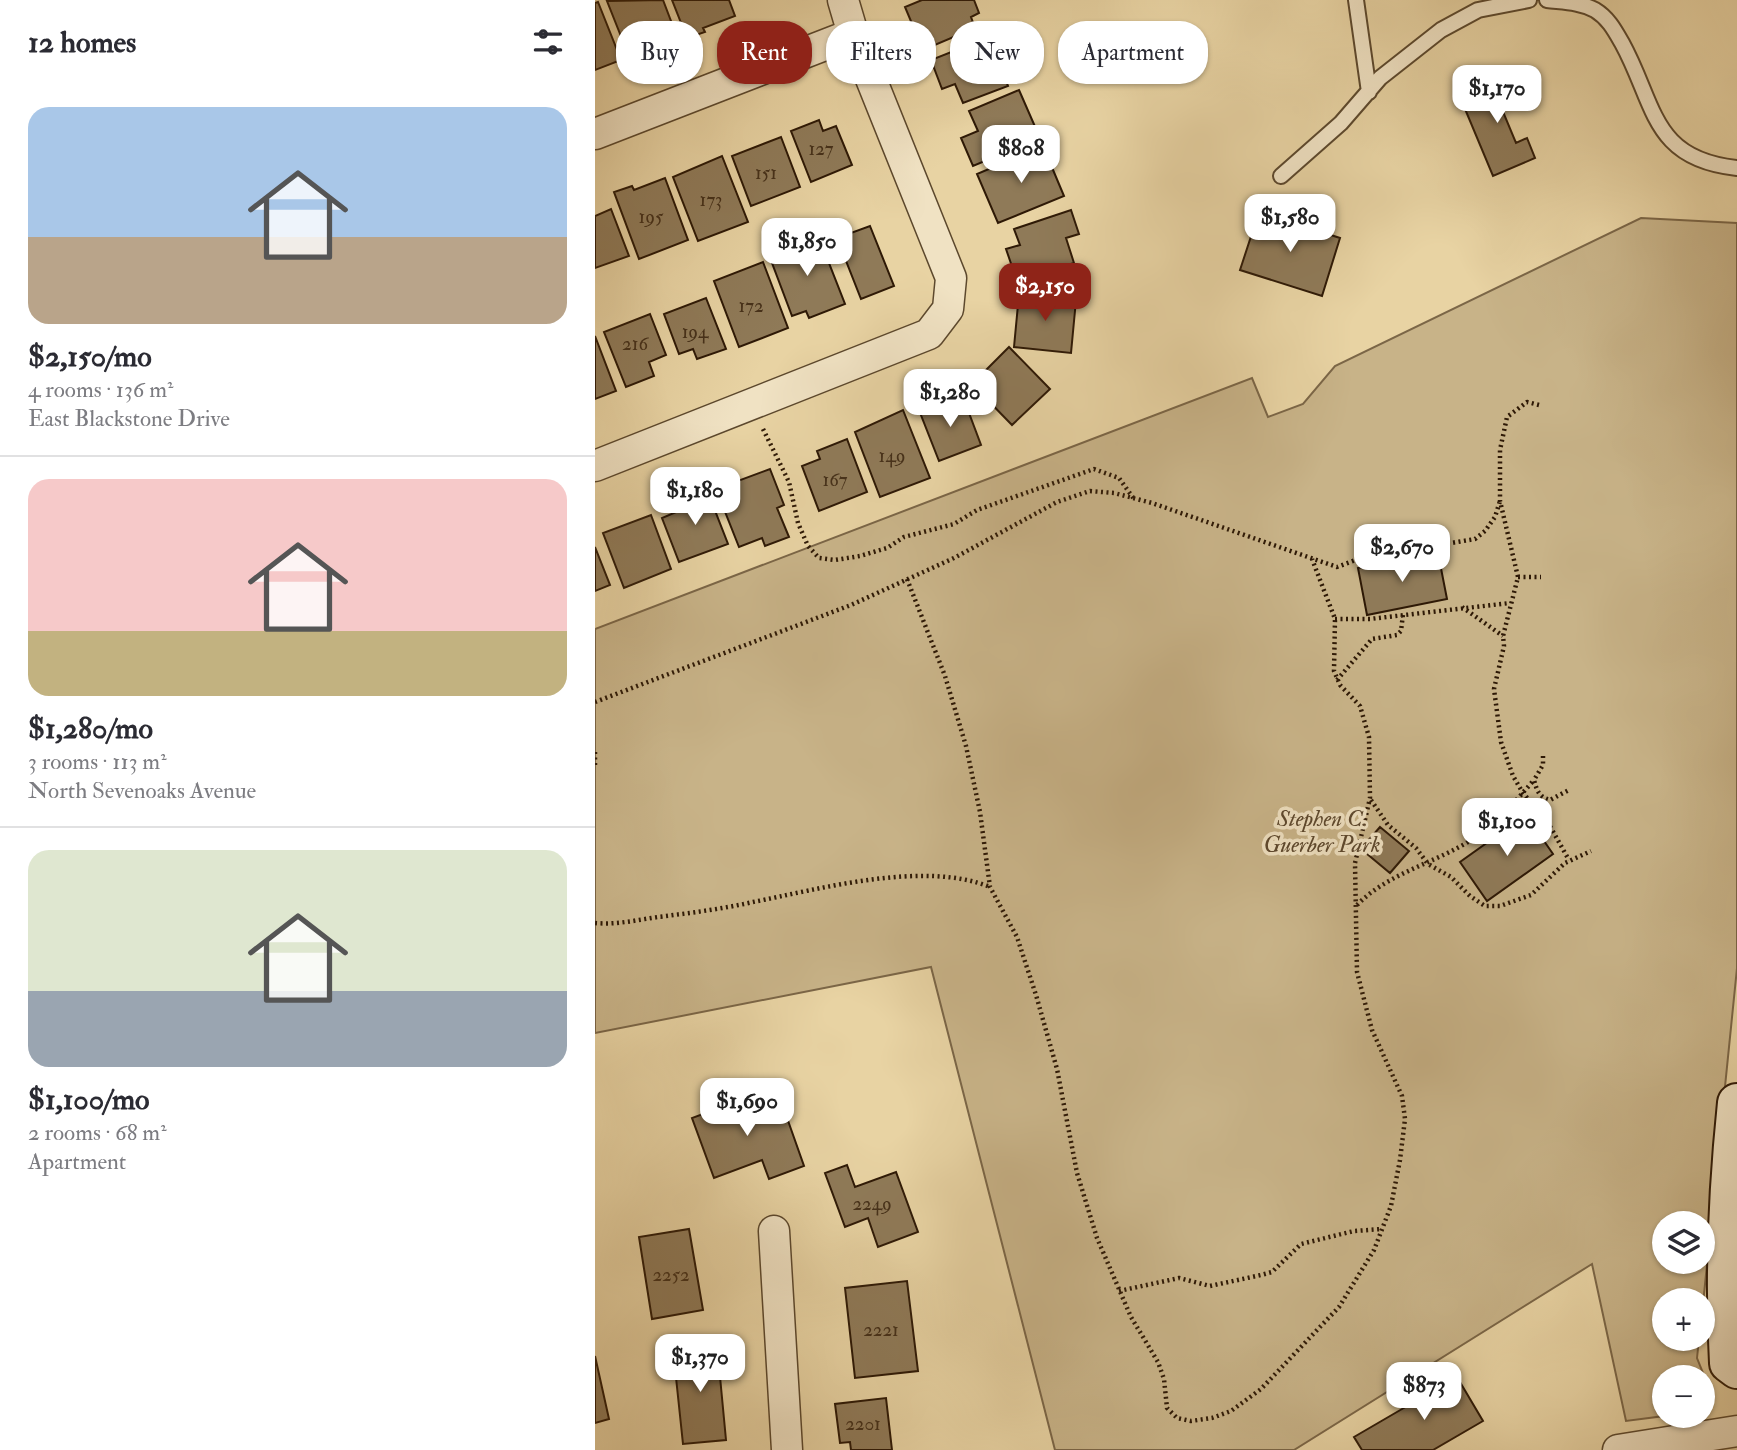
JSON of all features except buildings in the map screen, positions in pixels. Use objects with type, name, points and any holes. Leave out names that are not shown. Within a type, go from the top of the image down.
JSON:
[{"type":"street","points":[[843,0],[849,21]]},
{"type":"street","points":[[595,134],[826,44]]},
{"type":"street","points":[[595,466],[929,334],[948,309],[951,278],[873,84]]},
{"type":"street","points":[[1737,1102],[1726,1239],[1725,1287],[1729,1363],[1737,1369]]},
{"type":"street","points":[[774,1231],[787,1450]]},
{"type":"street","points":[[1618,1450],[1737,1431]]},
{"type":"lane","points":[[1356,0],[1369,92]]},
{"type":"lane","points":[[1281,176],[1341,123],[1403,58],[1441,30],[1478,10],[1529,0]]},
{"type":"lane","points":[[1547,0],[1577,3],[1611,22],[1660,127],[1678,149],[1698,160],[1737,168]]},
{"type":"path","points":[[1539,405],[1527,402],[1507,417],[1500,450],[1500,501],[1518,577],[1510,603],[1494,689],[1501,742],[1523,793],[1547,821],[1569,860]]},
{"type":"path","points":[[761,425],[789,482],[798,523],[819,558],[835,561],[887,548],[904,537],[954,524],[977,510],[1094,469],[1119,478],[1134,499]]},
{"type":"path","points":[[595,702],[851,605],[954,558],[1057,502],[1079,494],[1099,491],[1134,499],[1312,559],[1345,566],[1398,544],[1445,544],[1475,539],[1490,524],[1500,501]]},
{"type":"path","points":[[907,579],[945,676],[966,746],[979,803],[991,887],[1008,917],[1027,964],[1053,1055],[1077,1173],[1097,1238],[1119,1291],[1158,1362],[1171,1414],[1183,1421],[1212,1418],[1231,1411],[1261,1389],[1339,1307],[1363,1271],[1382,1229],[1397,1184],[1405,1119],[1402,1096],[1372,1030],[1359,989],[1355,863],[1370,798],[1367,724],[1355,697],[1337,680],[1334,671],[1335,619],[1312,559]]},
{"type":"path","points":[[1518,577],[1541,577]]},
{"type":"path","points":[[1335,619],[1370,619],[1510,603]]},
{"type":"path","points":[[1462,607],[1503,636]]},
{"type":"path","points":[[1337,680],[1372,639],[1397,635],[1403,622],[1403,614]]},
{"type":"path","points":[[595,752],[595,765]]},
{"type":"path","points":[[1357,905],[1381,885],[1428,864],[1488,827],[1534,780],[1543,765],[1543,757]]},
{"type":"path","points":[[1534,780],[1543,798],[1551,800],[1569,790]]},
{"type":"path","points":[[1370,798],[1388,825],[1416,848],[1428,864],[1451,877],[1470,897],[1485,905],[1500,906],[1531,895],[1552,872],[1569,860],[1591,851]]},
{"type":"path","points":[[595,923],[619,923],[712,910],[842,884],[888,878],[944,878],[978,882],[991,887]]},
{"type":"path","points":[[1119,1291],[1179,1278],[1210,1286],[1261,1275],[1272,1272],[1301,1244],[1354,1231],[1382,1229]]},
{"type":"green space","name":"Stephen C. Guerber Park","points":[[1641,218],[1737,223],[1737,968],[1712,1211],[1652,1211],[1652,1274],[1706,1274],[1705,1288],[1652,1288],[1652,1351],[1698,1351],[1700,1365],[1652,1365],[1652,1418],[1626,1421],[1592,1264],[1294,1450],[1055,1450],[931,967],[595,1033],[595,629],[1252,378],[1268,417],[1303,404],[1335,366]]}]
